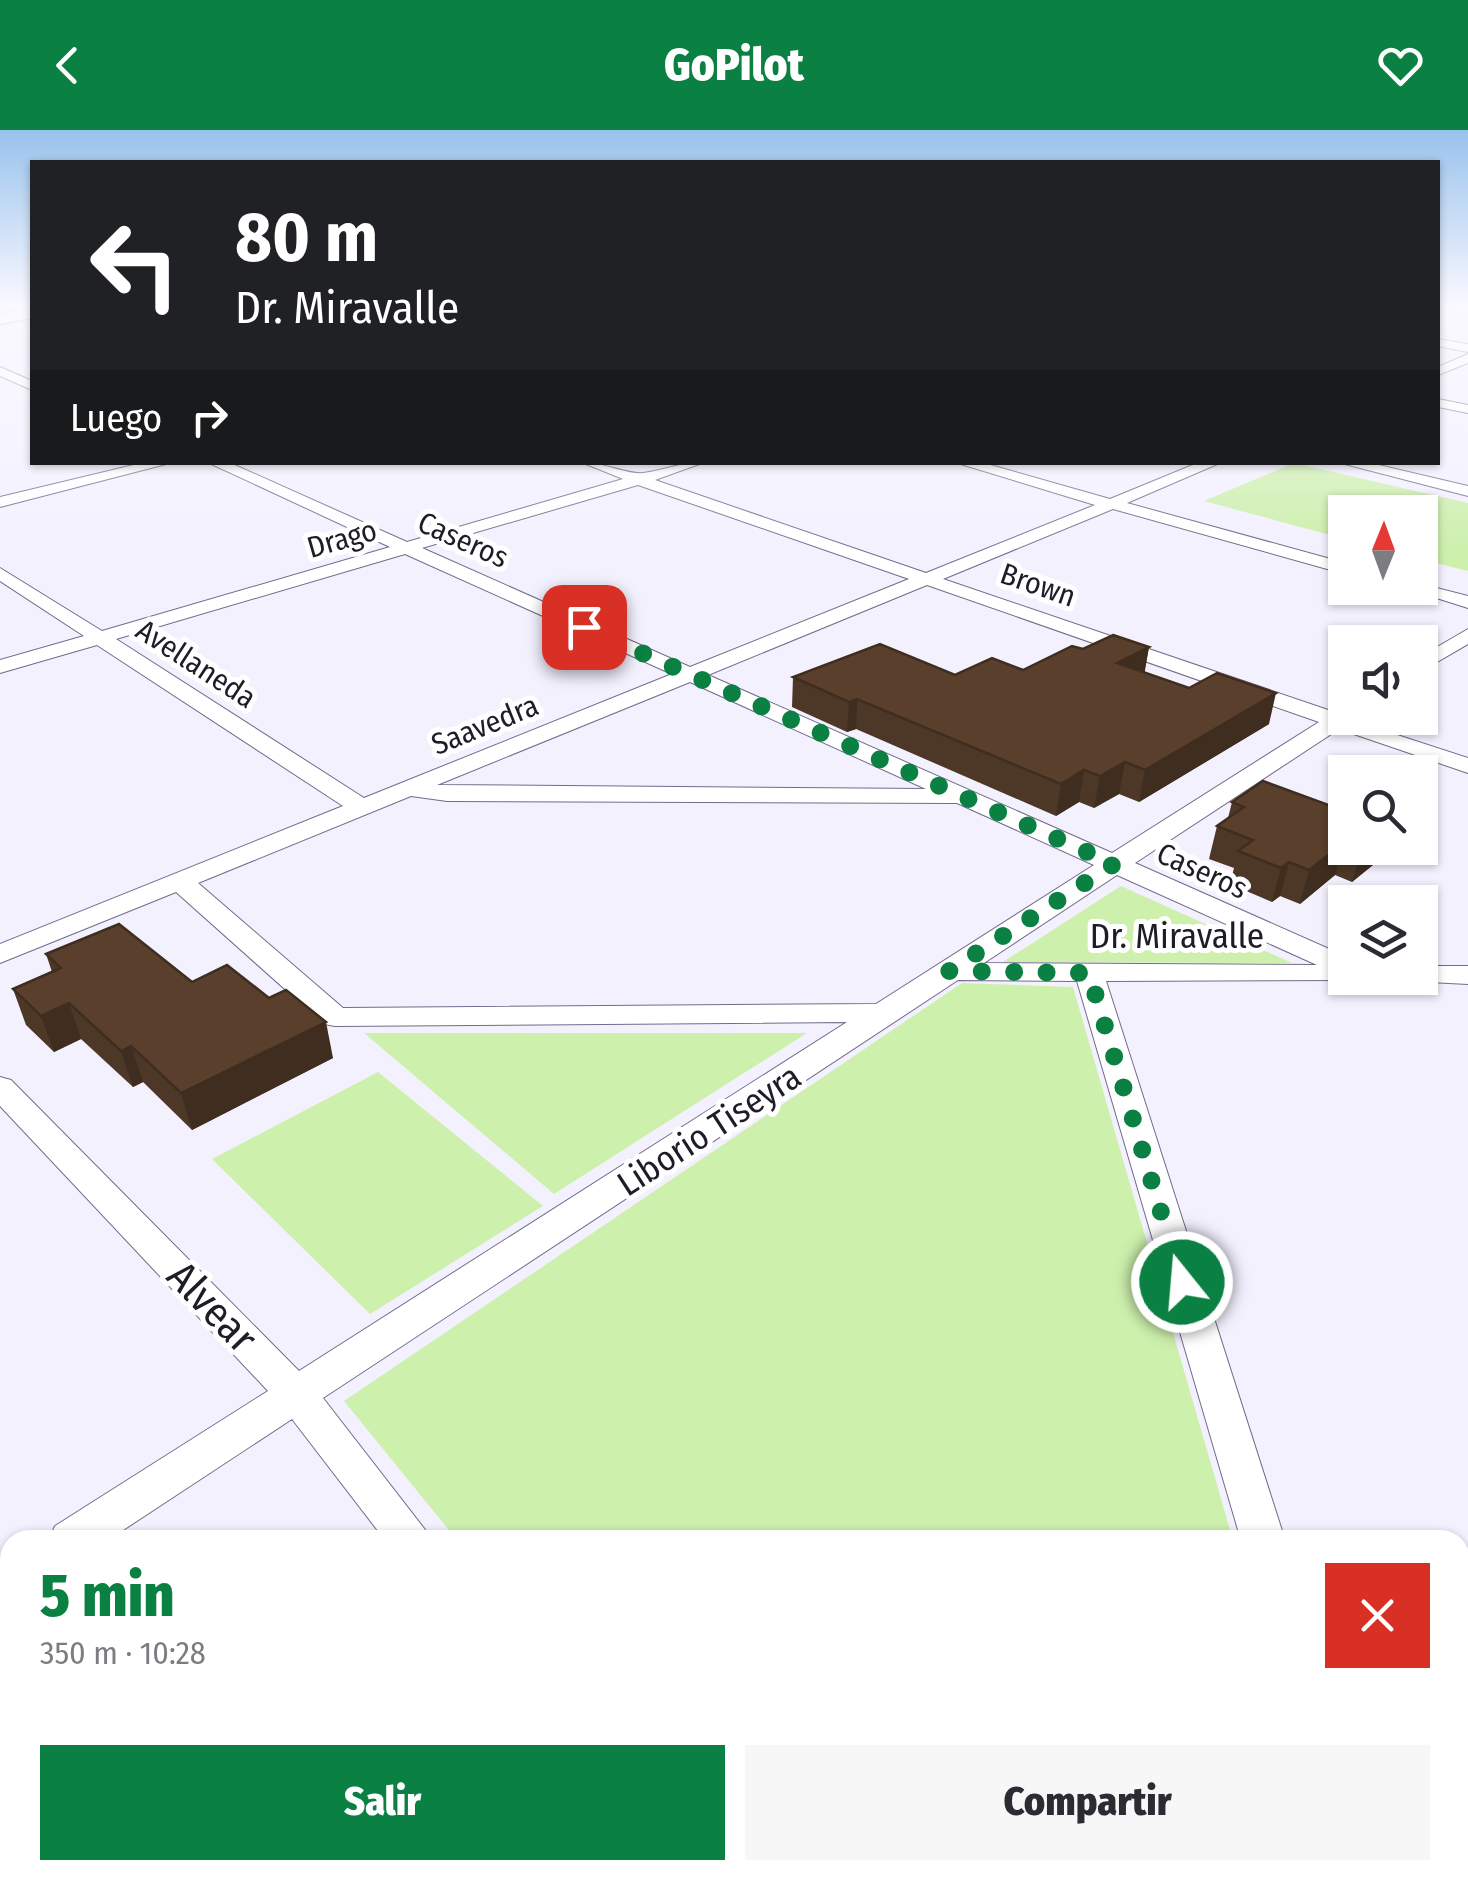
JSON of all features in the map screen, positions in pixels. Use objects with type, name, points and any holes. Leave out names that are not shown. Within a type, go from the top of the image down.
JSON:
[{"type":"street","points":[[16,392],[30,388]]},
{"type":"street","points":[[1440,403],[1468,409]]},
{"type":"street","points":[[0,502],[154,465]]},
{"type":"street","name":"Caseros","points":[[221,465],[970,796],[1328,963]]},
{"type":"street","name":"Brown","points":[[596,465],[1328,714]]},
{"type":"street","name":"Drago","points":[[0,667],[688,465]]},
{"type":"street","points":[[972,465],[1328,564]]},
{"type":"street","name":"Saavedra","points":[[0,954],[1208,465]]},
{"type":"street","points":[[1357,465],[1468,491]]},
{"type":"street","name":"Avellaneda","points":[[0,572],[360,806]]},
{"type":"street","points":[[1438,594],[1468,602]]},
{"type":"street","points":[[1438,654],[1468,635]]},
{"type":"street","name":"Liborio Tiseyra","points":[[87,1530],[891,1013],[949,971],[1328,726]]},
{"type":"street","name":"Brown","points":[[1385,735],[1468,766]]},
{"type":"street","points":[[408,788],[448,794],[970,796]]},
{"type":"street","points":[[179,881],[334,1017],[891,1013]]},
{"type":"street","name":"Dr. Miravalle","points":[[949,971],[1328,971]]},
{"type":"street","points":[[1089,973],[1260,1530]]},
{"type":"street","points":[[1438,975],[1468,975]]},
{"type":"street","name":"Alvear","points":[[0,1087],[297,1395],[403,1530]]},
{"type":"green space","points":[[1289,465],[1433,495],[1328,495],[1328,534],[1204,501]]},
{"type":"green space","points":[[1438,496],[1468,503],[1468,571],[1438,564]]},
{"type":"green space","points":[[1121,886],[1292,963],[1003,962]]},
{"type":"green space","points":[[962,983],[1073,987],[1230,1530],[449,1530],[344,1401]]},
{"type":"green space","points":[[364,1033],[807,1033],[554,1194]]},
{"type":"green space","points":[[378,1072],[543,1206],[370,1314],[212,1159]]},
{"type":"building","points":[[1113,635],[1149,647],[1117,663],[1189,688],[1217,673],[1276,693],[1145,770],[1125,762],[1100,776],[1084,770],[1061,784],[857,699],[849,702],[793,677],[880,644],[955,675],[992,658],[1023,670],[1072,646],[1083,649]]},
{"type":"building","points":[[1263,781],[1328,805],[1328,855],[1309,870],[1289,862],[1281,868],[1238,851],[1253,840],[1217,826],[1244,807],[1232,802]]},
{"type":"building","points":[[119,924],[192,982],[227,965],[269,998],[286,990],[326,1022],[181,1093],[131,1046],[121,1051],[69,1003],[41,1016],[13,989],[61,968],[46,954]]},
{"type":"route","points":[[584,627],[970,796],[1114,864],[949,971],[1089,973],[1182,1282]]}]
